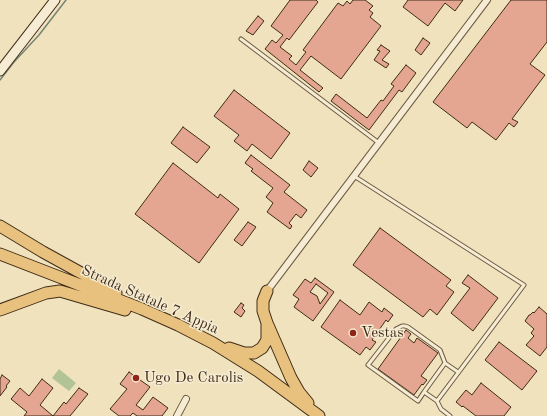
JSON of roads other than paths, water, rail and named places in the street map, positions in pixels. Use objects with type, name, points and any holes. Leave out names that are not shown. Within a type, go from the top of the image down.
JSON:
[{"type":"highway","points":[[0,226],[142,309]]},
{"type":"highway","name":"Strada Statale 7 Appia","points":[[0,254],[142,309],[178,325],[213,343],[258,371],[319,416]]},
{"type":"highway","name":"Strada Statale 7 Appia","points":[[0,262],[62,284],[175,330],[210,348],[254,377],[307,416]]},
{"type":"highway","points":[[0,310],[46,293],[60,291],[125,310]]},
{"type":"highway","points":[[267,291],[263,301],[263,311],[267,322],[291,378],[299,392],[319,416]]},
{"type":"highway","points":[[213,343],[244,353],[254,353],[262,348],[266,340],[267,322]]},
{"type":"main road","points":[[0,71],[55,0]]},
{"type":"street","points":[[267,291],[487,0]]},
{"type":"street","points":[[177,416],[186,399]]},
{"type":"lane","points":[[241,39],[379,143]]},
{"type":"lane","points":[[354,176],[524,285],[437,401]]},
{"type":"lane","points":[[445,363],[418,401],[368,366],[396,329],[405,326],[440,350],[445,363],[458,372]]},
{"type":"lane","points":[[424,392],[437,401],[441,409],[450,416]]},
{"type":"waterway","points":[[0,80],[14,62],[39,35],[66,0]]},
{"type":"place","name":"Vestas","points":[[353,333]]},
{"type":"place","name":"Ugo De Carolis","points":[[136,378]]}]
